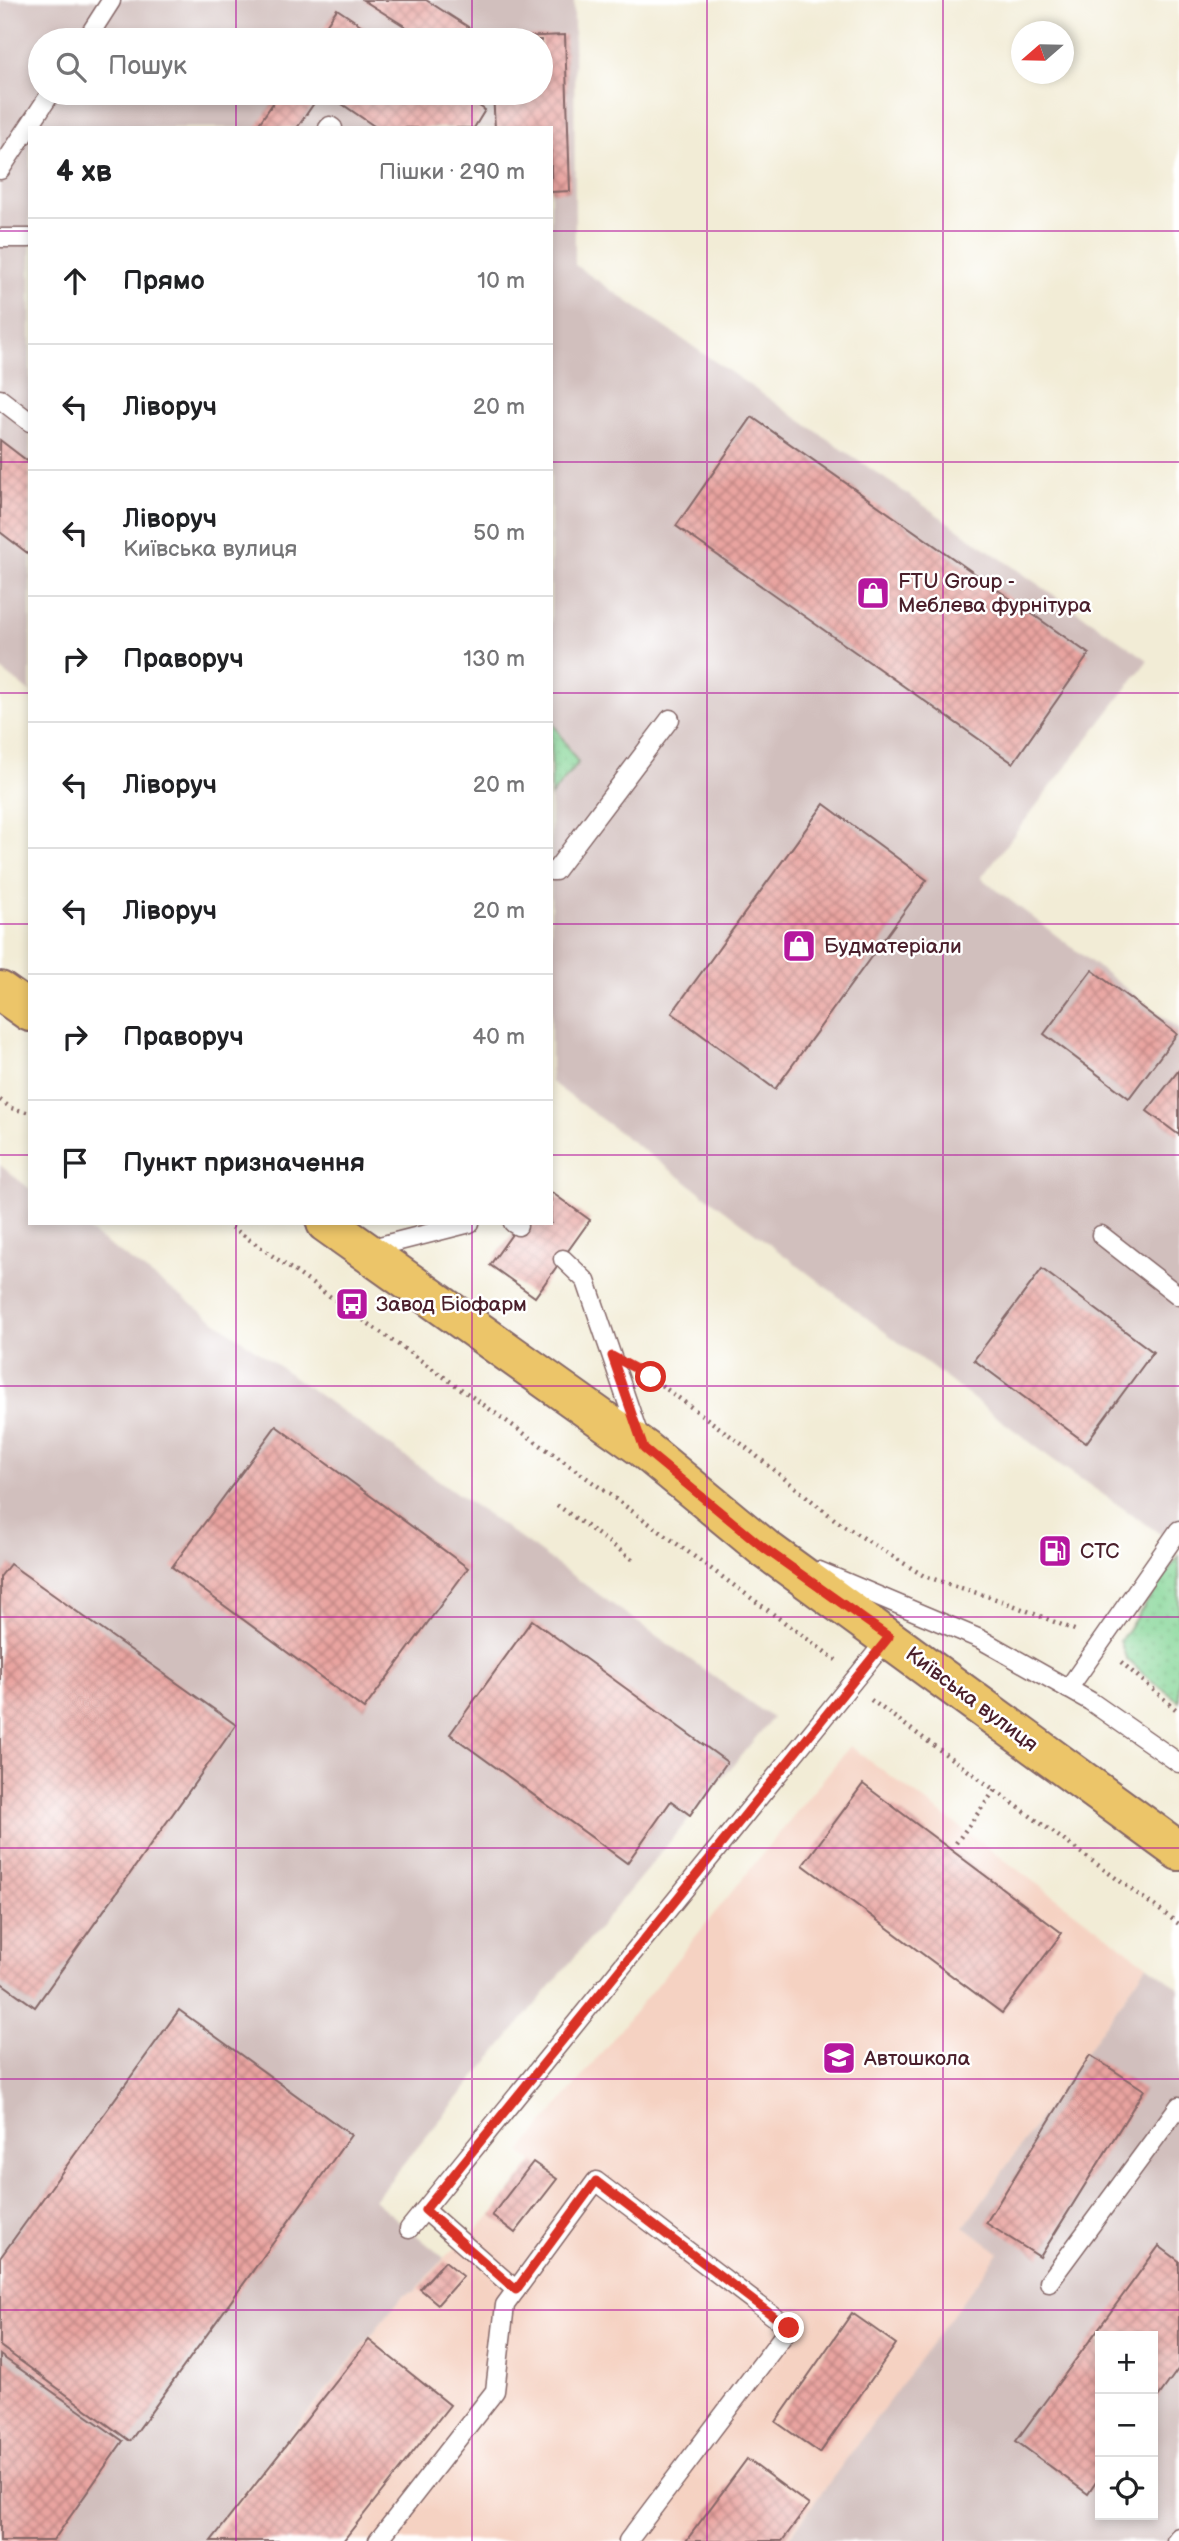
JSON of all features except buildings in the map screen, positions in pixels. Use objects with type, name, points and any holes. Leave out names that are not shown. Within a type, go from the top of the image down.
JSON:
[{"type":"main road","points":[[0,991],[28,1011]]},
{"type":"main road","name":"Київська вулиця","points":[[329,1225],[644,1449],[764,1548],[1179,1852]]},
{"type":"lane","points":[[94,28],[111,1]]},
{"type":"lane","points":[[29,126],[43,105]]},
{"type":"lane","points":[[0,170],[28,128]]},
{"type":"lane","points":[[0,238],[28,238]]},
{"type":"lane","points":[[0,399],[28,420]]},
{"type":"lane","points":[[553,872],[670,719]]},
{"type":"lane","points":[[363,1251],[462,1225]]},
{"type":"lane","points":[[1101,1235],[1179,1296]]},
{"type":"lane","points":[[563,1259],[586,1281],[644,1449]]},
{"type":"lane","points":[[1068,1689],[1179,1531]]},
{"type":"lane","points":[[764,1548],[980,1639],[1090,1701],[1179,1763]]},
{"type":"lane","points":[[409,2229],[889,1637]]},
{"type":"lane","points":[[1049,2282],[1179,2106]]},
{"type":"lane","points":[[379,2541],[495,2391],[505,2305],[596,2181],[789,2328],[628,2541]]},
{"type":"lane","points":[[425,2210],[516,2290]]},
{"type":"path","points":[[0,1100],[11,1108],[28,1112]]},
{"type":"path","points":[[229,1225],[580,1473],[835,1658],[850,1684],[1179,1924]]},
{"type":"path","points":[[612,1356],[651,1377],[743,1445],[838,1522],[924,1576],[1049,1619],[1088,1636],[1179,1712]]},
{"type":"path","points":[[557,1505],[635,1561]]},
{"type":"path","points":[[956,1843],[995,1790]]},
{"type":"shaded area","points":[[0,0],[574,0],[575,265],[1148,660],[981,878],[1179,1029],[1179,1547],[1056,1462],[726,1211],[553,1083],[553,126],[28,126],[28,690],[0,669]]},
{"type":"shaded area","points":[[0,1165],[28,1187],[28,1225],[81,1225],[772,1718],[374,2200],[444,2258],[416,2291],[403,2296],[204,2541],[0,2541]]},
{"type":"shaded area","name":"Автошкола","points":[[850,1746],[1147,1965],[964,2227],[1000,2252],[786,2541],[204,2541],[403,2296],[416,2291],[444,2258],[492,2215],[533,2162],[521,2152]]},
{"type":"shaded area","points":[[1147,1965],[1179,1988],[1179,2541],[786,2541],[999,2252],[964,2227]]},
{"type":"green space","points":[[553,723],[578,763],[553,794]]},
{"type":"green space","points":[[1179,1556],[1179,1701],[1126,1658],[1120,1641]]},
{"type":"place","name":"FTU Group - Меблева фурнітура","points":[[873,593]]},
{"type":"place","name":"Будматеріали","points":[[799,946]]},
{"type":"place","name":"Завод Біофарм","points":[[352,1304]]},
{"type":"place","name":"СТС","points":[[1055,1551]]},
{"type":"place","name":"Автошкола","points":[[839,2058]]},
{"type":"route","points":[[651,1377],[612,1356],[644,1449],[764,1548],[889,1637],[425,2210],[516,2290],[596,2181],[789,2328]]}]
